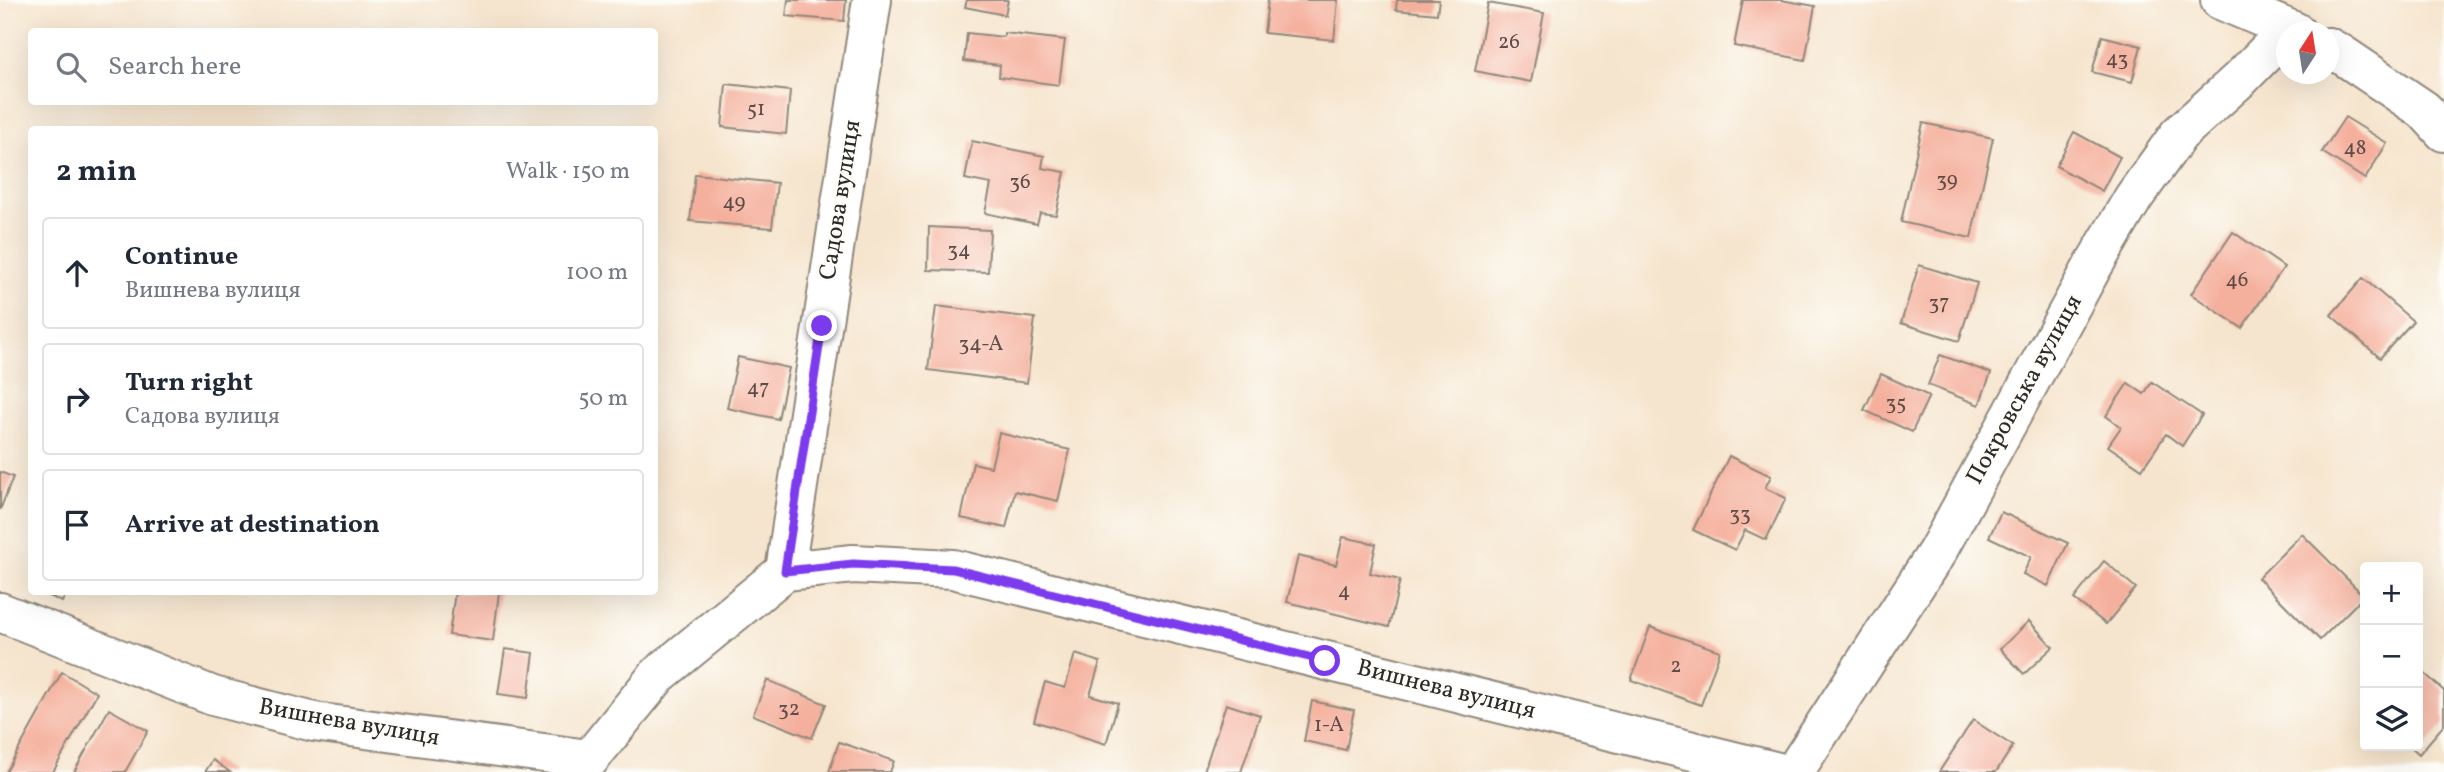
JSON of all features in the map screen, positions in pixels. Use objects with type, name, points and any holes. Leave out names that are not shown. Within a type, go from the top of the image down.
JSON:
[{"type":"street","name":"Садова вулиця","points":[[785,571],[872,0]]},
{"type":"street","points":[[2220,0],[2276,25]]},
{"type":"street","name":"Покровська вулиця","points":[[1794,772],[1937,552],[2093,266],[2134,197],[2179,134],[2276,44]]},
{"type":"street","points":[[2339,53],[2424,110],[2444,132]]},
{"type":"street","name":"Вишнева вулиця","points":[[785,571],[853,564],[953,569],[1778,772]]},
{"type":"street","points":[[584,765],[658,675],[785,571]]},
{"type":"street","name":"Вишнева вулиця","points":[[0,612],[213,696],[314,722],[584,765]]},
{"type":"building","points":[[788,0],[846,0],[844,21],[786,16]]},
{"type":"building","points":[[967,0],[1008,0],[1005,15],[965,7]]},
{"type":"building","points":[[1268,0],[1338,0],[1334,40],[1264,33]]},
{"type":"building","points":[[1397,0],[1439,0],[1437,14],[1396,10]]},
{"type":"building","points":[[1743,0],[1781,0],[1815,6],[1805,60],[1734,46]]},
{"type":"building","points":[[1488,3],[1544,13],[1531,82],[1475,71]]},
{"type":"building","points":[[967,33],[1004,37],[1004,33],[1065,40],[1059,85],[999,77],[1000,65],[964,61]]},
{"type":"building","points":[[2102,36],[2141,46],[2132,82],[2092,72]]},
{"type":"building","points":[[726,84],[790,91],[786,134],[722,127]]},
{"type":"building","points":[[2345,117],[2387,143],[2365,179],[2322,152]]},
{"type":"building","points":[[1923,123],[1993,138],[1971,238],[1901,222]]},
{"type":"building","points":[[2074,132],[2120,157],[2102,191],[2056,166]]},
{"type":"building","points":[[972,141],[1044,156],[1042,168],[1065,172],[1056,215],[1040,213],[1037,224],[985,213],[991,184],[965,179]]},
{"type":"building","points":[[695,174],[777,183],[772,228],[690,221]]},
{"type":"building","points":[[929,227],[990,230],[988,272],[928,270]]},
{"type":"building","points":[[2233,232],[2284,267],[2242,328],[2191,294]]},
{"type":"building","points":[[1919,265],[1977,283],[1959,341],[1901,323]]},
{"type":"building","points":[[2363,278],[2413,321],[2380,358],[2331,315]]},
{"type":"building","points":[[936,306],[1035,318],[1027,383],[928,370]]},
{"type":"building","points":[[1940,355],[1991,373],[1979,405],[1928,385]]},
{"type":"building","points":[[738,357],[789,368],[778,419],[727,408]]},
{"type":"building","points":[[1881,374],[1929,396],[1912,432],[1864,410]]},
{"type":"building","points":[[2152,382],[2202,415],[2182,446],[2166,434],[2142,469],[2108,446],[2121,427],[2106,416],[2128,383],[2144,394]]},
{"type":"building","points":[[999,433],[1070,450],[1058,501],[1015,491],[1006,528],[961,518],[973,463],[991,467]]},
{"type":"building","points":[[1729,456],[1771,476],[1765,488],[1786,498],[1766,540],[1745,530],[1735,550],[1693,530]]},
{"type":"building","points":[[0,472],[13,477],[0,510]]},
{"type":"building","points":[[2001,512],[2068,543],[2048,586],[2023,574],[2031,557],[1989,537]]},
{"type":"building","points":[[2302,534],[2360,592],[2360,600],[2320,640],[2258,578]]},
{"type":"building","points":[[1343,537],[1376,544],[1370,573],[1400,580],[1389,627],[1287,602],[1298,556],[1336,565]]},
{"type":"building","points":[[2104,561],[2136,588],[2106,624],[2074,599]]},
{"type":"building","points":[[47,595],[66,595],[62,602]]},
{"type":"building","points":[[455,595],[499,595],[493,641],[449,635]]},
{"type":"building","points":[[2029,621],[2053,647],[2024,674],[2000,649]]},
{"type":"building","points":[[1650,627],[1720,651],[1701,705],[1631,680]]},
{"type":"building","points":[[505,649],[534,653],[528,698],[498,694]]},
{"type":"building","points":[[1075,654],[1100,662],[1090,695],[1118,703],[1106,744],[1034,721],[1045,682],[1065,688]]},
{"type":"building","points":[[62,672],[97,693],[53,772],[6,772]]},
{"type":"building","points":[[2423,672],[2444,691],[2444,725],[2423,749]]},
{"type":"building","points":[[767,680],[826,704],[812,738],[753,715]]},
{"type":"building","points":[[1312,701],[1354,710],[1346,750],[1304,741]]},
{"type":"building","points":[[1226,704],[1260,715],[1241,772],[1204,771]]},
{"type":"building","points":[[109,709],[148,731],[125,772],[74,772]]},
{"type":"building","points":[[1973,720],[2013,746],[1996,772],[1939,772]]},
{"type":"building","points":[[839,742],[894,761],[890,772],[829,772]]},
{"type":"building","points":[[213,760],[230,772],[205,772]]},
{"type":"route","points":[[822,326],[785,571],[853,564],[953,569],[1325,661]]}]
